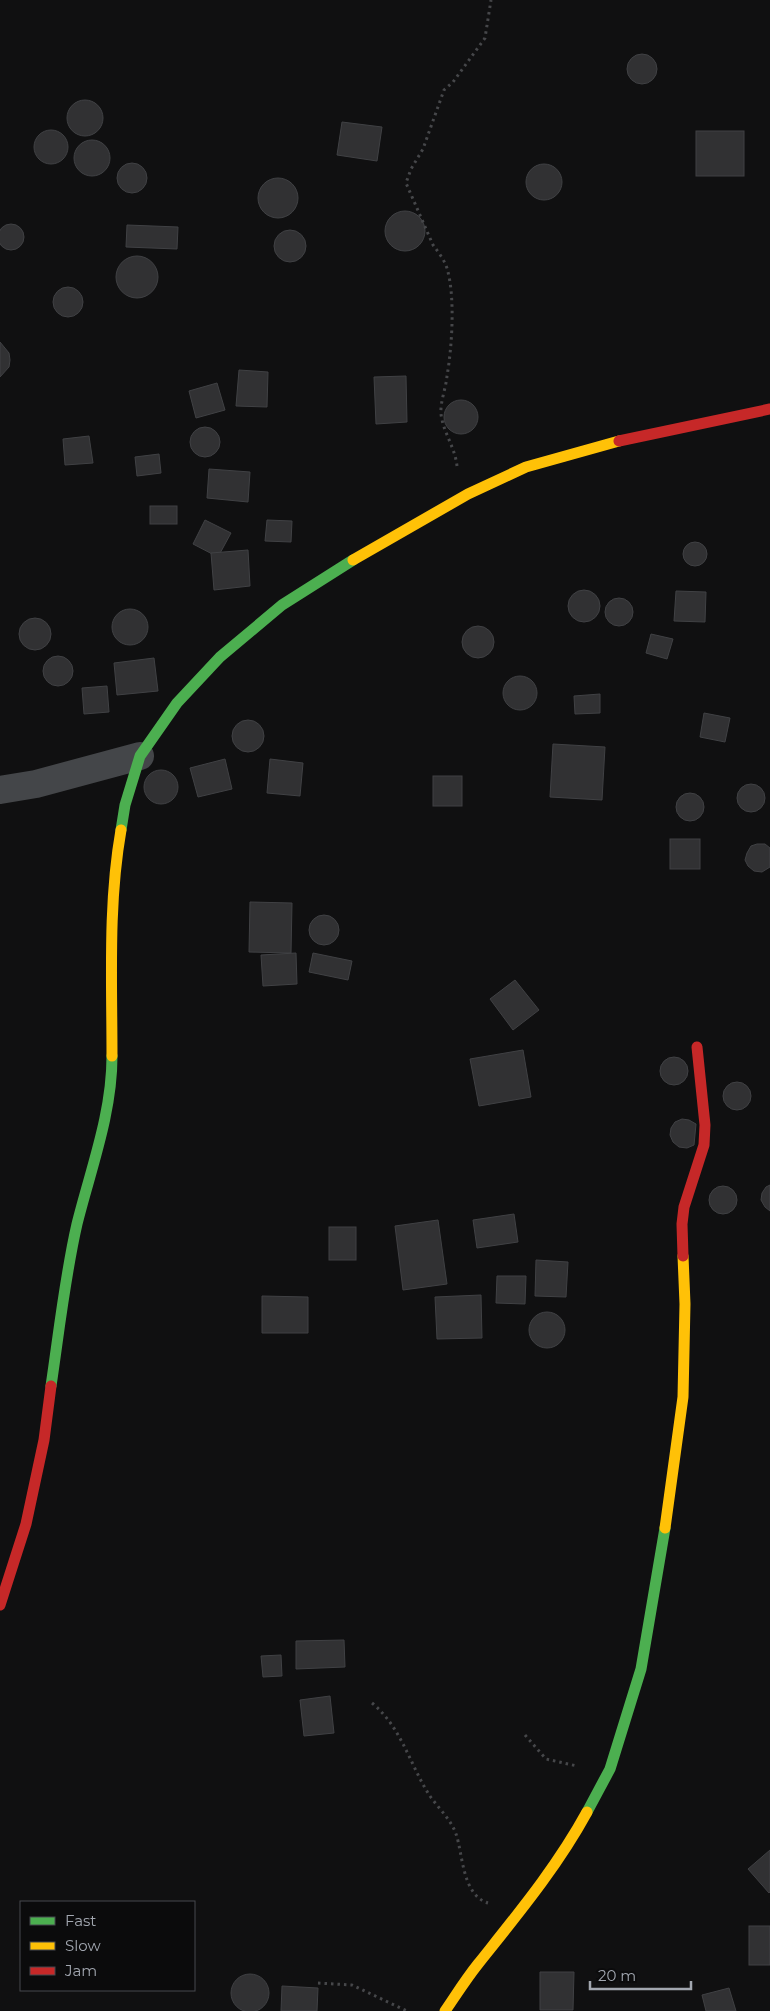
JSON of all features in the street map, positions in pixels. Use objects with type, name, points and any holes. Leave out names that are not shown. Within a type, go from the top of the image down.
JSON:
[{"type":"street","points":[[0,1605],[26,1524],[44,1440],[61,1315],[77,1225],[105,1121],[112,1078],[112,921],[116,857],[125,805],[140,756],[178,702],[220,657],[282,605],[468,494],[526,467],[591,448],[770,408]]},
{"type":"street","points":[[0,790],[36,784],[140,756]]},
{"type":"street","points":[[445,2011],[478,1965],[512,1924],[567,1847],[610,1770],[641,1668],[670,1501],[680,1416],[686,1304],[682,1224],[684,1207],[704,1145],[697,1047]]},
{"type":"path","points":[[468,494],[459,485],[456,456],[444,430],[441,412],[448,374],[451,321],[452,298],[448,271],[439,252],[433,245],[406,183],[411,169],[423,149],[444,90],[453,82],[485,38],[491,0]]},
{"type":"path","points":[[372,1703],[382,1711],[400,1736],[428,1792],[456,1832],[466,1879],[481,1901],[507,1909],[512,1924]]},
{"type":"path","points":[[524,1736],[546,1759],[610,1770]]},
{"type":"path","points":[[318,1983],[352,1985],[407,2011]]},
{"type":"building","points":[[642,54],[653,58],[657,69],[653,80],[642,84],[631,80],[627,69],[631,58]]},
{"type":"building","points":[[85,100],[92,101],[98,105],[102,111],[102,125],[98,131],[92,135],[85,136],[78,135],[72,131],[68,125],[67,118],[68,111],[72,105],[78,101]]},
{"type":"building","points":[[342,122],[382,127],[377,161],[337,155]]},
{"type":"building","points":[[51,130],[63,135],[68,147],[63,159],[51,164],[39,159],[34,147],[39,135]]},
{"type":"building","points":[[696,131],[744,131],[744,176],[696,176]]},
{"type":"building","points":[[92,140],[104,146],[110,158],[104,170],[92,176],[80,170],[74,158],[80,146]]},
{"type":"building","points":[[132,163],[143,167],[147,178],[143,189],[132,193],[121,189],[117,178],[121,167]]},
{"type":"building","points":[[544,164],[551,165],[557,169],[561,175],[561,189],[557,195],[551,199],[544,200],[537,199],[531,195],[527,189],[526,182],[527,175],[531,169],[537,165]]},
{"type":"building","points":[[282,178],[289,181],[295,187],[298,198],[297,206],[289,215],[282,218],[274,218],[267,215],[259,206],[258,194],[261,187],[270,179]]},
{"type":"building","points":[[401,211],[409,211],[416,214],[422,220],[425,231],[422,242],[416,248],[409,251],[401,251],[394,248],[388,242],[385,235],[385,227],[388,220],[394,214]]},
{"type":"building","points":[[6,225],[16,225],[23,232],[23,242],[16,249],[6,249],[-1,242],[-1,232]]},
{"type":"building","points":[[127,225],[178,227],[177,249],[126,247]]},
{"type":"building","points":[[290,230],[301,235],[306,246],[301,257],[290,262],[279,257],[274,246],[279,235]]},
{"type":"building","points":[[141,256],[149,259],[155,265],[158,277],[155,289],[149,295],[133,298],[125,295],[119,289],[116,273],[119,265],[125,259]]},
{"type":"building","points":[[68,287],[79,291],[83,302],[79,313],[68,317],[57,313],[53,302],[57,291]]},
{"type":"building","points":[[0,342],[9,353],[10,360],[9,367],[0,377]]},
{"type":"building","points":[[239,370],[268,372],[267,407],[236,406]]},
{"type":"building","points":[[406,376],[407,422],[376,424],[374,377]]},
{"type":"building","points":[[217,383],[225,410],[196,418],[189,391]]},
{"type":"building","points":[[461,400],[473,405],[478,417],[473,429],[461,434],[449,429],[444,417],[449,405]]},
{"type":"building","points":[[205,427],[216,431],[220,442],[216,453],[205,457],[194,453],[190,442],[194,431]]},
{"type":"building","points":[[89,436],[93,463],[65,465],[63,439]]},
{"type":"building","points":[[159,454],[161,473],[137,476],[135,457]]},
{"type":"building","points":[[209,469],[250,472],[248,502],[207,498]]},
{"type":"building","points":[[150,506],[177,506],[177,524],[150,524]]},
{"type":"building","points":[[205,520],[231,533],[218,557],[193,544]]},
{"type":"building","points":[[267,520],[292,521],[291,542],[265,541]]},
{"type":"building","points":[[695,542],[704,545],[707,554],[704,563],[695,566],[686,563],[683,554],[686,545]]},
{"type":"building","points":[[248,550],[250,586],[214,590],[211,553]]},
{"type":"building","points":[[584,590],[590,591],[595,595],[599,600],[599,612],[595,617],[590,621],[584,622],[578,621],[573,617],[569,612],[568,606],[569,600],[573,595],[578,591]]},
{"type":"building","points":[[676,591],[706,592],[705,622],[674,621]]},
{"type":"building","points":[[619,598],[629,602],[633,612],[629,622],[619,626],[609,622],[605,612],[609,602]]},
{"type":"building","points":[[130,609],[137,610],[143,614],[147,620],[147,634],[143,640],[137,644],[130,645],[123,644],[117,640],[113,634],[112,627],[113,620],[117,614],[123,610]]},
{"type":"building","points":[[35,618],[46,623],[51,634],[46,645],[35,650],[24,645],[19,634],[24,623]]},
{"type":"building","points":[[478,626],[484,627],[489,631],[493,636],[493,648],[489,653],[484,657],[478,658],[472,657],[467,653],[463,648],[462,642],[463,636],[467,631],[472,627]]},
{"type":"building","points":[[651,634],[673,639],[667,659],[646,653]]},
{"type":"building","points":[[58,656],[69,660],[73,671],[69,682],[58,686],[47,682],[43,671],[47,660]]},
{"type":"building","points":[[154,658],[158,691],[117,695],[114,663]]},
{"type":"building","points":[[520,676],[527,677],[532,681],[536,686],[536,700],[532,705],[527,709],[520,710],[513,709],[508,705],[504,700],[503,693],[504,686],[508,681],[513,677]]},
{"type":"building","points":[[107,686],[109,712],[84,714],[82,688]]},
{"type":"building","points":[[600,694],[600,713],[575,714],[574,696]]},
{"type":"building","points":[[704,713],[730,718],[725,742],[700,737]]},
{"type":"building","points":[[248,720],[259,725],[264,736],[259,747],[248,752],[237,747],[232,736],[237,725]]},
{"type":"building","points":[[553,744],[605,747],[602,800],[550,797]]},
{"type":"building","points":[[225,759],[232,789],[198,797],[190,768]]},
{"type":"building","points":[[270,759],[303,763],[300,796],[267,793]]},
{"type":"building","points":[[161,770],[168,771],[173,775],[177,780],[177,794],[173,799],[168,803],[161,804],[154,803],[149,799],[145,794],[144,787],[145,780],[149,775],[154,771]]},
{"type":"building","points":[[433,776],[462,776],[462,806],[433,806]]},
{"type":"building","points":[[751,784],[761,788],[765,798],[761,808],[751,812],[741,808],[737,798],[741,788]]},
{"type":"building","points":[[690,793],[700,797],[704,807],[700,817],[690,821],[680,817],[676,807],[680,797]]},
{"type":"building","points":[[670,839],[700,839],[700,869],[670,869]]},
{"type":"building","points":[[765,844],[770,848],[770,867],[762,872],[754,871],[745,860],[751,846]]},
{"type":"building","points":[[250,902],[292,903],[291,953],[249,952]]},
{"type":"building","points":[[324,915],[334,920],[339,930],[334,940],[324,945],[314,940],[309,930],[314,920]]},
{"type":"building","points":[[296,953],[297,984],[263,986],[261,955]]},
{"type":"building","points":[[313,953],[352,961],[348,980],[309,972]]},
{"type":"building","points":[[515,980],[539,1010],[513,1030],[490,999]]},
{"type":"building","points":[[523,1050],[531,1097],[479,1106],[470,1059]]},
{"type":"building","points":[[674,1057],[684,1061],[688,1071],[684,1081],[674,1085],[664,1081],[660,1071],[664,1061]]},
{"type":"building","points":[[737,1082],[747,1086],[751,1096],[747,1106],[737,1110],[727,1106],[723,1096],[727,1086]]},
{"type":"building","points":[[682,1119],[696,1124],[694,1145],[687,1148],[679,1147],[673,1142],[670,1135],[671,1128],[675,1122]]},
{"type":"building","points":[[770,1185],[770,1211],[761,1200],[762,1193]]},
{"type":"building","points":[[723,1186],[733,1190],[737,1200],[733,1210],[723,1214],[713,1210],[709,1200],[713,1190]]},
{"type":"building","points":[[514,1214],[518,1242],[477,1248],[473,1220]]},
{"type":"building","points":[[438,1220],[447,1284],[403,1290],[395,1226]]},
{"type":"building","points":[[329,1227],[356,1227],[356,1260],[329,1260]]},
{"type":"building","points":[[536,1260],[568,1262],[566,1297],[535,1296]]},
{"type":"building","points":[[497,1276],[526,1276],[525,1304],[496,1303]]},
{"type":"building","points":[[481,1295],[482,1338],[437,1339],[435,1297]]},
{"type":"building","points":[[262,1296],[308,1297],[308,1333],[262,1333]]},
{"type":"building","points":[[547,1312],[554,1313],[560,1317],[564,1323],[564,1337],[560,1343],[554,1347],[547,1348],[540,1347],[534,1343],[530,1337],[529,1330],[530,1323],[534,1317],[540,1313]]},
{"type":"building","points":[[344,1640],[345,1667],[296,1669],[296,1641]]},
{"type":"building","points":[[281,1655],[282,1676],[263,1677],[261,1656]]},
{"type":"building","points":[[330,1696],[334,1733],[304,1736],[300,1700]]},
{"type":"building","points":[[770,1850],[770,1892],[769,1893],[748,1869]]},
{"type":"building","points":[[749,1926],[770,1926],[770,1965],[749,1965]]},
{"type":"building","points":[[540,1972],[574,1972],[573,2010],[540,2010]]},
{"type":"building","points":[[250,1974],[263,1980],[269,1993],[263,2006],[250,2012],[237,2006],[231,1993],[237,1980]]},
{"type":"building","points":[[282,1986],[318,1988],[317,2011],[281,2011]]},
{"type":"building","points":[[729,1988],[736,2011],[706,2011],[702,1995]]},
{"type":"traffic: fast","points":[[121,830],[125,805],[140,756],[177,703],[220,657],[282,605],[353,560]]},
{"type":"traffic: fast","points":[[51,1386],[69,1264],[77,1224],[105,1120],[112,1056]]},
{"type":"traffic: fast","points":[[587,1812],[610,1769],[641,1669],[665,1528]]},
{"type":"traffic: slow","points":[[353,560],[468,494],[526,467],[619,441]]},
{"type":"traffic: slow","points":[[112,1056],[112,914],[121,830]]},
{"type":"traffic: slow","points":[[665,1528],[683,1397],[685,1304],[683,1256]]},
{"type":"traffic: slow","points":[[445,2011],[550,1871],[587,1812]]},
{"type":"traffic: jam","points":[[619,441],[770,409]]},
{"type":"traffic: jam","points":[[683,1256],[682,1224],[684,1207],[704,1145],[705,1125],[697,1047]]},
{"type":"traffic: jam","points":[[0,1605],[26,1524],[44,1440],[51,1386]]}]
